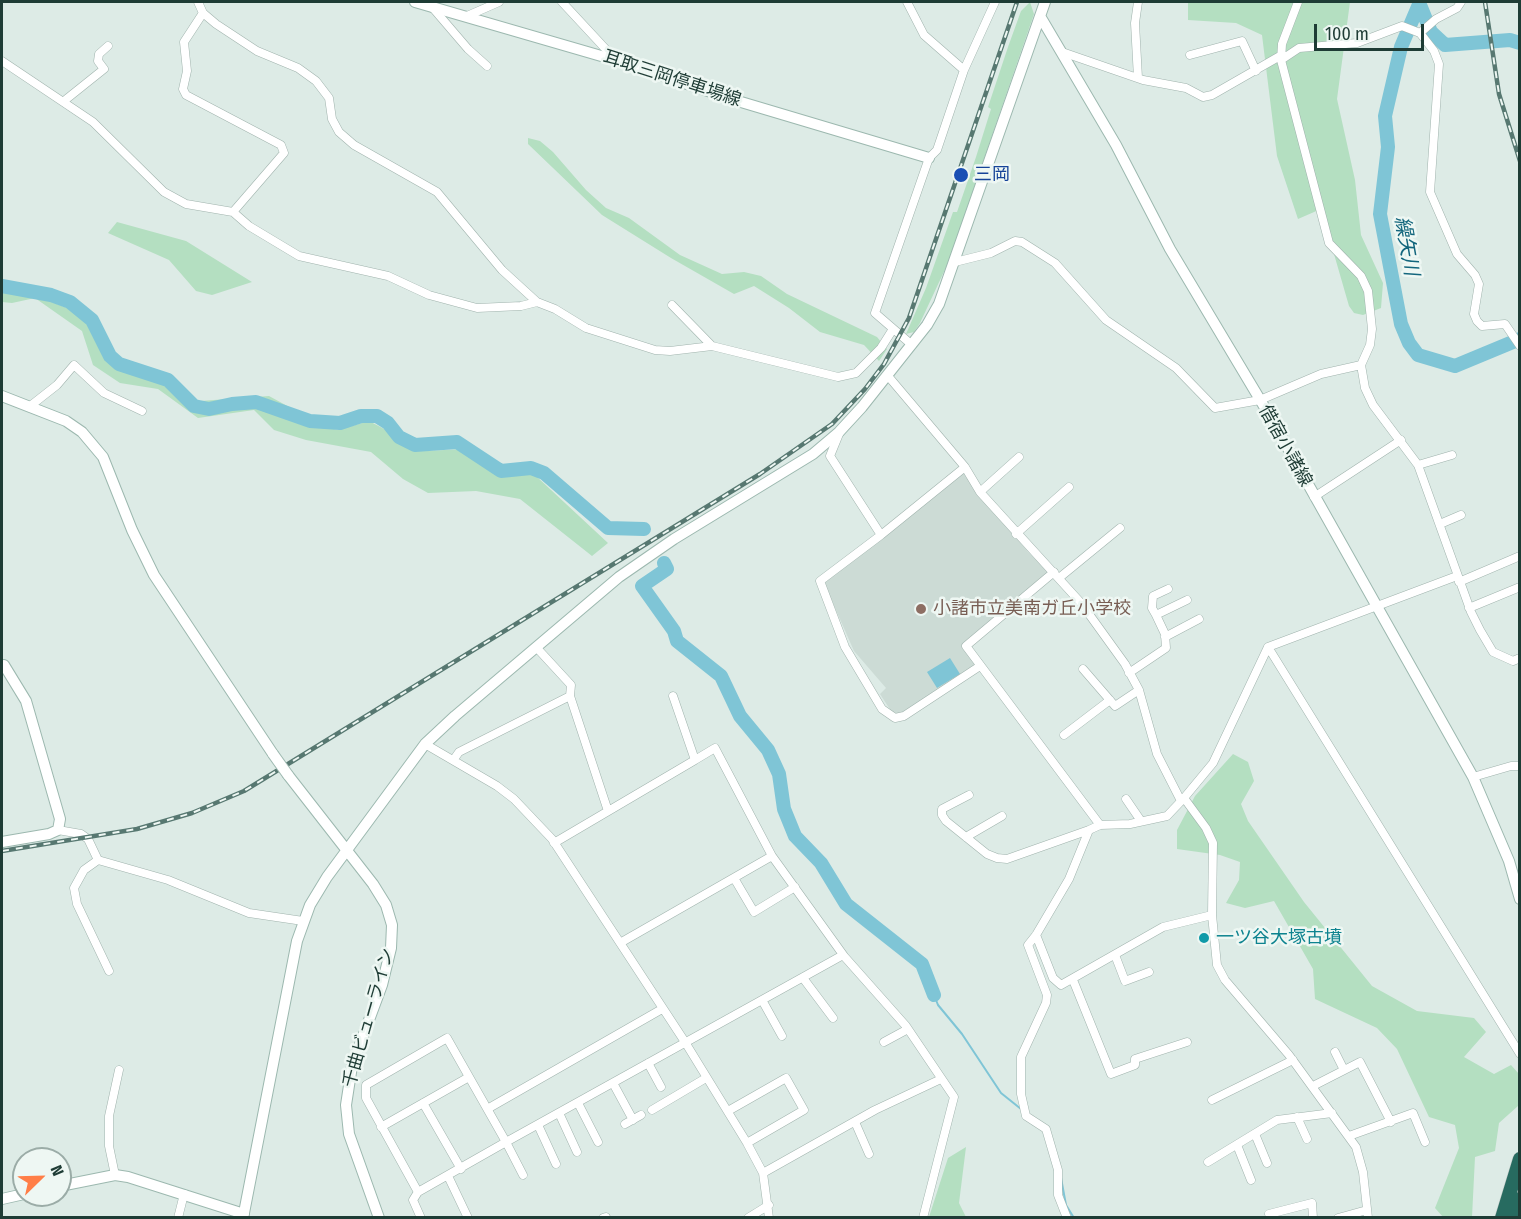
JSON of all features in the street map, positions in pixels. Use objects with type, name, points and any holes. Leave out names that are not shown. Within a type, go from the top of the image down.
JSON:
[{"type":"highway","points":[[1502,1218],[1520,1159]]},
{"type":"highway","points":[[1514,1218],[1520,1199]]},
{"type":"street","points":[[198,2],[203,13],[257,51],[298,68],[316,81],[329,98],[332,119],[339,132],[354,145],[436,192],[501,270],[537,302],[555,309],[586,328],[656,350],[670,351],[712,346],[838,377],[856,373],[881,348],[893,329]]},
{"type":"street","name":"耳取三岡停車場線","points":[[416,2],[615,60],[741,102],[929,158]]},
{"type":"street","points":[[467,16],[499,2]]},
{"type":"street","points":[[562,2],[615,60]]},
{"type":"street","points":[[907,2],[924,35],[964,70]]},
{"type":"street","points":[[912,345],[875,313],[929,158],[937,150],[964,70],[995,2]]},
{"type":"street","points":[[72,1184],[115,1176],[184,1194],[243,1216],[303,921],[317,892],[425,744],[619,577],[674,539],[813,454],[839,432],[888,375],[912,345],[939,304],[1045,2]]},
{"type":"street","points":[[1138,2],[1135,23],[1138,78]]},
{"type":"street","points":[[1298,2],[1282,44],[1281,58],[1329,243],[1361,276],[1368,291],[1372,329],[1370,345],[1361,365],[1372,405],[1418,465],[1469,608],[1493,652],[1513,661],[1520,658]]},
{"type":"street","points":[[1420,32],[1436,19],[1457,8],[1461,2]]},
{"type":"street","points":[[431,5],[468,49],[487,66]]},
{"type":"street","points":[[203,13],[184,42],[187,71],[183,89],[186,95],[280,145],[284,153],[233,212]]},
{"type":"street","name":"借宿小諸線","points":[[1040,16],[1116,145],[1180,267],[1260,400],[1473,777],[1509,861],[1520,899]]},
{"type":"street","points":[[1062,52],[1138,78],[1186,88],[1203,97],[1212,95],[1299,48],[1357,43],[1402,26],[1420,32],[1434,51],[1439,64],[1430,192],[1457,254],[1475,275],[1479,284],[1473,314],[1477,321],[1482,326],[1505,324],[1517,341]]},
{"type":"street","points":[[1190,56],[1242,41],[1256,71]]},
{"type":"street","points":[[64,101],[104,69],[98,61],[99,54],[108,46]]},
{"type":"street","points":[[2,61],[93,122],[164,192],[186,204],[233,212],[249,226],[299,256],[388,276],[429,296],[477,308],[521,306],[537,302]]},
{"type":"street","points":[[955,262],[991,253],[1015,241],[1022,242],[1055,263],[1106,320],[1176,368],[1215,408],[1260,400],[1321,374],[1361,365]]},
{"type":"street","points":[[672,305],[712,346]]},
{"type":"street","points":[[2,396],[29,406],[57,385],[74,365],[104,393],[142,411]]},
{"type":"street","points":[[888,375],[965,466],[980,492],[1016,534],[1082,603],[1129,673],[1138,690],[1156,754],[1182,799],[1206,828],[1213,843],[1212,915],[1217,965],[1225,980],[1293,1060],[1349,1136],[1360,1158],[1368,1214],[1338,1218]]},
{"type":"street","name":"千曲ビューライン","points":[[29,406],[66,421],[82,432],[103,457],[139,546],[154,575],[273,754],[386,905],[392,925],[389,958],[352,1066],[346,1106],[349,1134],[378,1218]]},
{"type":"street","points":[[839,432],[830,456],[881,535]]},
{"type":"street","points":[[1314,497],[1401,440]]},
{"type":"street","points":[[1418,465],[1452,454]]},
{"type":"street","points":[[980,492],[1019,457]]},
{"type":"street","points":[[965,466],[881,535],[820,581],[845,647],[882,709],[895,718],[904,716],[980,666]]},
{"type":"street","points":[[1016,534],[1069,487]]},
{"type":"street","points":[[1440,524],[1461,515]]},
{"type":"street","points":[[1100,825],[966,646],[1120,528]]},
{"type":"street","points":[[969,795],[942,809],[946,821],[987,854],[1007,859],[1100,825],[1167,816],[1213,763],[1268,647],[1520,556]]},
{"type":"street","points":[[1469,608],[1520,587]]},
{"type":"street","points":[[1129,673],[1166,648],[1165,637],[1152,608],[1153,597],[1168,589]]},
{"type":"street","points":[[1156,615],[1187,600]]},
{"type":"street","points":[[1165,637],[1199,619]]},
{"type":"street","points":[[536,647],[571,685],[570,696],[608,811]]},
{"type":"street","points":[[1268,647],[1520,1054]]},
{"type":"street","points":[[3,664],[26,700],[57,808],[58,830]]},
{"type":"street","points":[[1083,669],[1115,706],[1138,690]]},
{"type":"street","points":[[454,759],[459,752],[570,696]]},
{"type":"street","points":[[673,696],[695,760]]},
{"type":"street","points":[[1064,735],[1110,700]]},
{"type":"street","points":[[425,744],[454,759],[514,799],[554,843],[685,1042],[747,1143],[763,1173],[769,1218]]},
{"type":"street","points":[[554,843],[715,748],[772,856],[844,956],[908,1029],[954,1097],[923,1218]]},
{"type":"street","points":[[1473,777],[1511,766],[1520,766]]},
{"type":"street","points":[[1126,800],[1142,821]]},
{"type":"street","points":[[966,837],[1002,816]]},
{"type":"street","points":[[2,843],[58,830],[81,834],[88,839],[98,860],[168,880],[249,913],[303,921]]},
{"type":"street","points":[[1067,1218],[1058,1195],[1058,1170],[1046,1129],[1026,1116],[1021,1094],[1021,1058],[1046,1003],[1047,995],[1027,950],[1069,879],[1089,830]]},
{"type":"street","points":[[620,943],[772,856]]},
{"type":"street","points":[[98,860],[84,870],[74,888],[77,904],[109,971]]},
{"type":"street","points":[[734,878],[754,912],[795,887]]},
{"type":"street","points":[[1036,935],[1053,978],[1061,985],[1164,927],[1212,915]]},
{"type":"street","points":[[421,1218],[412,1200],[418,1192],[685,1042],[844,956]]},
{"type":"street","points":[[1115,956],[1125,981],[1149,972]]},
{"type":"street","points":[[803,978],[833,1018]]},
{"type":"street","points":[[1073,980],[1103,1061],[1111,1074],[1135,1065],[1135,1059],[1187,1042]]},
{"type":"street","points":[[762,1000],[782,1036]]},
{"type":"street","points":[[489,1108],[662,1009]]},
{"type":"street","points":[[885,1042],[908,1029]]},
{"type":"street","points":[[418,1192],[366,1098],[366,1085],[447,1038],[489,1108],[523,1175]]},
{"type":"street","points":[[1335,1052],[1344,1070]]},
{"type":"street","points":[[1212,1100],[1293,1060]]},
{"type":"street","points":[[1312,1086],[1360,1062],[1390,1122]]},
{"type":"street","points":[[648,1063],[661,1087]]},
{"type":"street","points":[[115,1176],[109,1146],[110,1116],[118,1070]]},
{"type":"street","points":[[381,1127],[469,1077]]},
{"type":"street","points":[[652,1110],[706,1078]]},
{"type":"street","points":[[728,1111],[786,1078],[804,1110],[747,1143]]},
{"type":"street","points":[[763,1173],[855,1122],[941,1079]]},
{"type":"street","points":[[613,1083],[629,1122],[641,1116]]},
{"type":"street","points":[[423,1103],[461,1169]]},
{"type":"street","points":[[578,1103],[598,1142]]},
{"type":"street","points":[[559,1113],[577,1152]]},
{"type":"street","points":[[1208,1162],[1277,1120],[1332,1113]]},
{"type":"street","points":[[1349,1136],[1413,1113],[1425,1142]]},
{"type":"street","points":[[1298,1117],[1307,1139]]},
{"type":"street","points":[[855,1122],[869,1154]]},
{"type":"street","points":[[538,1125],[556,1164]]},
{"type":"street","points":[[1255,1134],[1267,1163]]},
{"type":"street","points":[[1236,1145],[1251,1180]]},
{"type":"street","points":[[448,1176],[468,1218]]},
{"type":"street","points":[[178,1218],[184,1194]]},
{"type":"street","points":[[1269,1214],[1312,1203],[1313,1218]]},
{"type":"street","points":[[748,1218],[769,1205]]},
{"type":"shaded area","name":"小諸市立美南ガ丘小学校","points":[[963,473],[1028,552],[1048,571],[1046,577],[964,646],[978,666],[901,715],[891,711],[880,694],[886,688],[854,651],[824,583]]},
{"type":"green space","points":[[1030,2],[1034,14],[948,263],[920,323],[914,332],[906,334],[926,288],[953,212],[957,212],[991,109],[988,107],[1021,11]]},
{"type":"green space","points":[[1188,2],[1350,2],[1337,99],[1355,180],[1361,235],[1383,283],[1381,308],[1363,315],[1354,313],[1349,306],[1321,209],[1298,219],[1277,156],[1262,35],[1236,23],[1188,20]]},
{"type":"green space","points":[[528,138],[540,141],[553,152],[586,190],[606,208],[629,218],[680,255],[722,274],[744,272],[761,276],[787,294],[877,337],[887,349],[879,361],[864,345],[820,332],[789,308],[754,286],[734,294],[671,258],[602,215],[528,144]]},
{"type":"green space","points":[[117,222],[186,241],[252,282],[212,295],[196,291],[169,260],[108,233]]},
{"type":"green space","points":[[2,286],[22,290],[67,308],[93,326],[102,345],[119,368],[154,376],[165,381],[178,394],[200,401],[269,396],[326,427],[338,430],[369,421],[426,451],[463,449],[492,464],[536,476],[608,543],[592,556],[520,499],[476,491],[428,493],[403,479],[371,452],[306,440],[274,430],[254,410],[198,418],[158,389],[120,383],[93,365],[82,331],[35,298],[12,303],[2,302]]},
{"type":"green space","points":[[1233,754],[1248,762],[1254,781],[1241,804],[1248,821],[1304,902],[1372,986],[1417,1011],[1474,1018],[1486,1032],[1464,1057],[1494,1074],[1511,1065],[1519,1074],[1518,1106],[1499,1123],[1495,1151],[1475,1157],[1472,1217],[1443,1217],[1435,1208],[1459,1148],[1455,1125],[1429,1117],[1397,1049],[1377,1028],[1315,999],[1313,969],[1274,901],[1245,908],[1226,903],[1239,880],[1240,862],[1220,855],[1177,849],[1177,830],[1195,796]]},
{"type":"green space","points":[[966,1147],[959,1203],[966,1217],[929,1217],[948,1158]]},
{"type":"water","points":[[950,658],[960,674],[937,688],[927,672]]},
{"type":"waterway","name":"繰矢川","points":[[1420,2],[1401,47],[1385,116],[1388,147],[1380,214],[1401,324],[1409,343],[1418,355],[1455,366],[1520,339]]},
{"type":"waterway","points":[[1420,5],[1431,32],[1445,45],[1510,40],[1520,43]]},
{"type":"waterway","points":[[2,286],[51,295],[70,302],[92,320],[110,356],[119,364],[168,380],[194,406],[209,409],[256,402],[310,421],[340,423],[361,416],[377,416],[388,423],[399,437],[415,445],[457,442],[501,471],[531,468],[544,473],[608,528],[644,529]]},
{"type":"waterway","points":[[664,563],[667,569],[642,586],[674,631],[677,641],[721,676],[740,716],[768,750],[779,774],[784,809],[795,836],[821,863],[846,904],[922,964],[934,995]]},
{"type":"waterway","points":[[934,995],[938,1005],[962,1034],[1001,1093],[1021,1109]]},
{"type":"waterway","points":[[1061,1178],[1066,1205],[1074,1218]]},
{"type":"railway","points":[[2,851],[137,829],[192,813],[244,791],[760,474],[832,424],[865,389],[884,364],[909,318],[1017,2]]},
{"type":"railway","points":[[1485,2],[1499,94],[1520,161]]},
{"type":"place","name":"三岡","points":[[961,175]]},
{"type":"place","name":"小諸市立美南ガ丘小学校","points":[[921,609]]},
{"type":"place","name":"一ツ谷大塚古墳","points":[[1204,938]]}]
